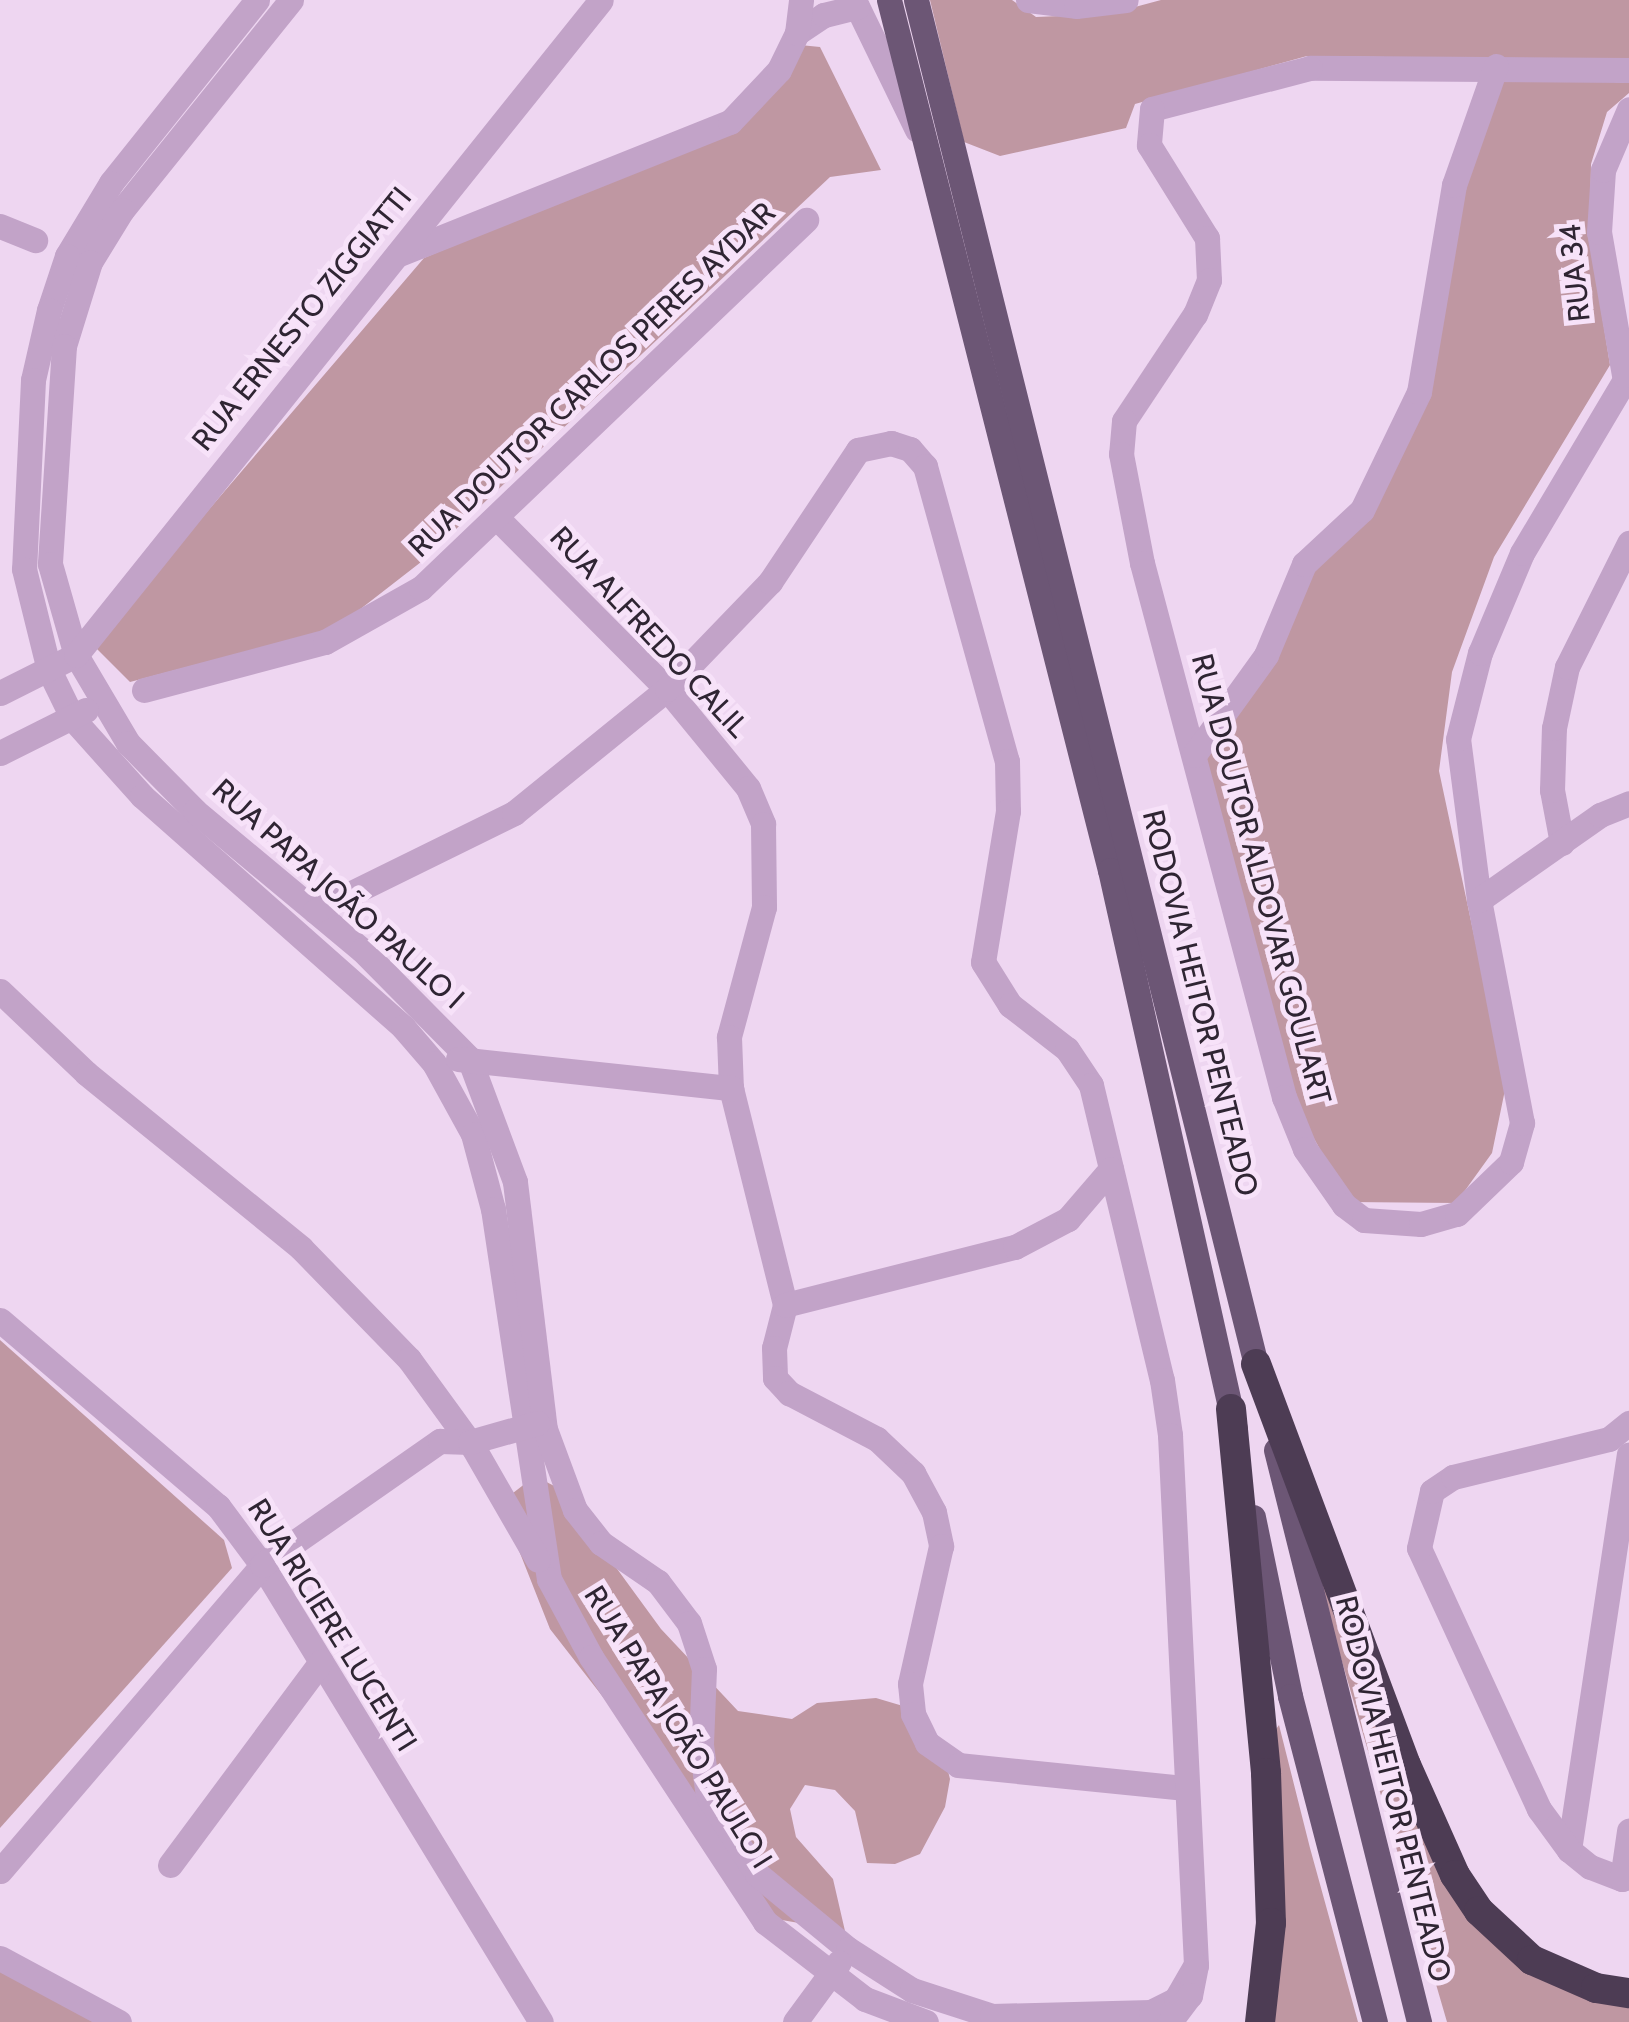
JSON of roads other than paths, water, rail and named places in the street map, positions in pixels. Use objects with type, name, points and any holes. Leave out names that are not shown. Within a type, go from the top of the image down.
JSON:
[{"type":"highway","points":[[1256,1364],[1406,1765],[1456,1875],[1479,1912],[1532,1960],[1596,1988],[1629,1994]]},
{"type":"highway","points":[[1231,1408],[1266,1773],[1272,1923],[1260,2022]]},
{"type":"main road","name":"RODOVIA HEITOR PENTEADO","points":[[889,0],[1110,870],[1231,1408],[1290,1696],[1375,2022]]},
{"type":"main road","name":"RODOVIA HEITOR PENTEADO","points":[[916,0],[1419,2022]]},
{"type":"street","name":"RUA PAPA JOÃO PAULO I","points":[[257,0],[110,184],[67,256],[49,310],[33,380],[24,570],[49,670],[72,718],[142,796],[402,1027],[434,1062],[473,1134],[493,1209],[532,1424],[575,1510],[601,1543],[658,1582],[689,1624],[704,1669],[702,1745],[708,1797],[727,1833],[785,1901],[848,1949],[912,1990],[959,2009],[1024,2018],[1119,2017],[1152,2012],[1176,1999],[1196,1966]]},
{"type":"street","name":"RUA PAPA JOÃO PAULO I","points":[[292,0],[122,210],[90,262],[64,346],[50,564],[76,655],[100,703],[195,811],[315,911],[469,1058],[515,1182],[532,1424],[550,1580],[590,1657],[741,1892],[765,1922],[866,1999],[926,2022]]},
{"type":"street","name":"RUA ERNESTO ZIGGIATTI","points":[[0,693],[76,655],[601,0]]},
{"type":"street","points":[[393,256],[730,122],[779,70],[797,33],[801,0]]},
{"type":"street","points":[[1028,0],[1076,6],[1126,0]]},
{"type":"street","points":[[797,33],[824,16],[856,4],[931,158]]},
{"type":"street","points":[[1194,755],[1266,655],[1304,564],[1362,510],[1419,392],[1454,184],[1496,66],[1629,70]]},
{"type":"street","name":"RUA DOUTOR ALDOVAR GOULART","points":[[1496,66],[1310,68],[1152,109],[1149,145],[1207,238],[1209,280],[1195,314],[1124,420],[1120,454],[1284,1098],[1304,1149],[1344,1205],[1364,1220],[1420,1224],[1457,1214],[1511,1162],[1522,1123],[1479,900],[1458,739],[1480,652],[1522,553],[1626,374]]},
{"type":"street","name":"RUA 34","points":[[1626,374],[1599,232],[1603,170],[1629,109]]},
{"type":"street","points":[[440,197],[481,224]]},
{"type":"street","name":"RUA DOUTOR CARLOS PERES AYDAR","points":[[144,690],[325,642],[421,588],[806,220]]},
{"type":"street","points":[[0,226],[35,240]]},
{"type":"street","points":[[315,911],[514,813],[667,689],[770,582],[858,450],[874,443],[910,449],[926,466],[1006,760],[1008,810],[983,962],[1010,1004],[1066,1049],[1091,1085],[1170,1434],[1196,1966],[1190,1995],[1170,2022]]},
{"type":"street","name":"RUA ALFREDO CALIL","points":[[497,518],[667,689],[748,788],[762,824],[764,907],[728,1037],[732,1088],[784,1305],[774,1348],[776,1378],[789,1394],[877,1439],[913,1473],[934,1512],[942,1546],[910,1684],[912,1714],[927,1743],[958,1764],[1186,1788]]},
{"type":"street","points":[[1562,843],[1552,790],[1560,698],[1568,667],[1629,542]]},
{"type":"street","points":[[0,753],[100,703]]},
{"type":"street","points":[[1479,900],[1629,803]]},
{"type":"street","points":[[0,991],[86,1072],[301,1248],[409,1360],[470,1442],[550,1580]]},
{"type":"street","points":[[434,1062],[469,1058],[732,1088]]},
{"type":"street","points":[[784,1305],[1016,1247],[1068,1219],[1111,1169]]},
{"type":"street","name":"RUA RICIERE LUCENTI","points":[[0,1320],[218,1506],[262,1565],[540,2022]]},
{"type":"street","points":[[0,1871],[262,1565],[440,1441],[470,1442],[532,1424]]},
{"type":"street","points":[[1629,1424],[1608,1439],[1453,1477],[1432,1491],[1422,1513],[1419,1548],[1516,1766],[1569,1850],[1590,1868],[1626,1879],[1629,1831]]},
{"type":"street","points":[[1569,1850],[1629,1455]]},
{"type":"street","points":[[170,1864],[321,1662]]},
{"type":"street","points":[[794,2022],[848,1949]]},
{"type":"street","points":[[0,1958],[120,2022]]}]
